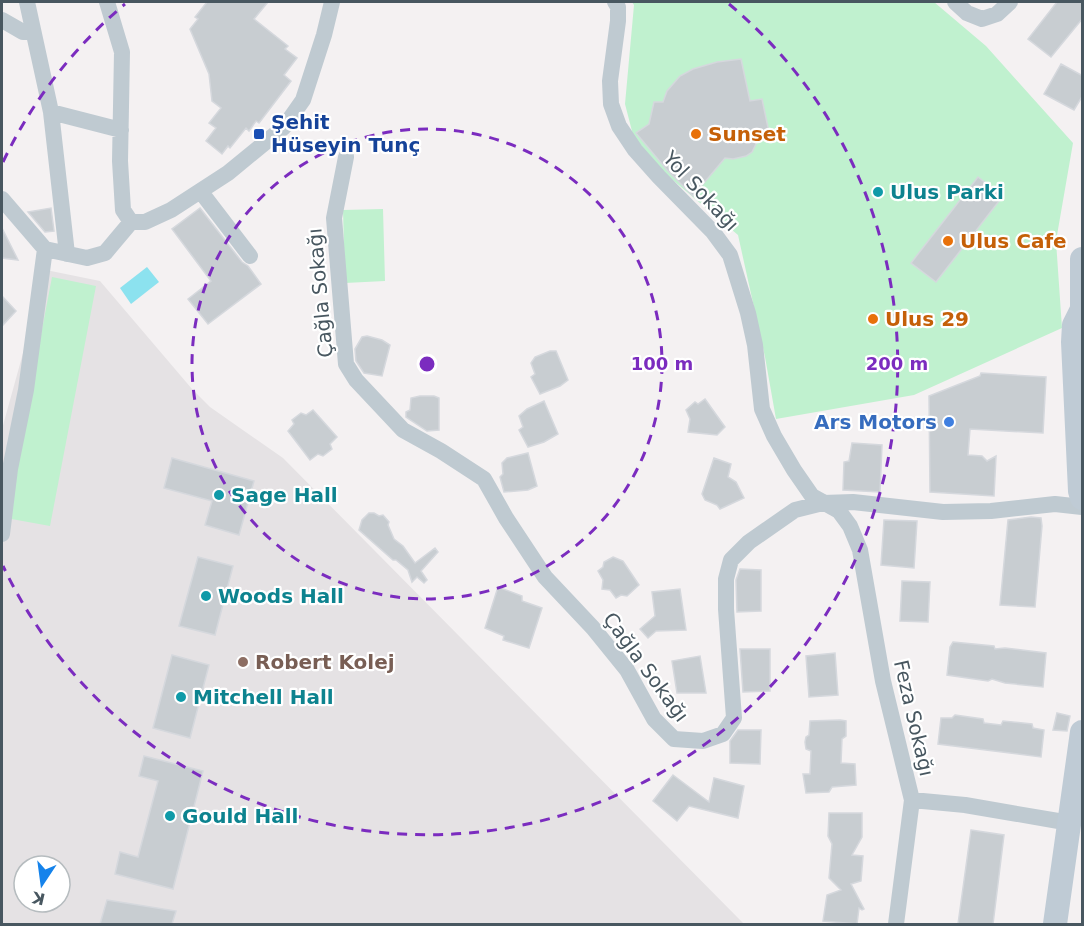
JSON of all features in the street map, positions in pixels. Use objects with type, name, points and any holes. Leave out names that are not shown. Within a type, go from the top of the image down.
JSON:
[{"type":"main road","points":[[1083,259],[1082,312],[1074,325],[1080,403],[1080,491],[1083,498]]},
{"type":"main road","points":[[1055,924],[1070,823],[1078,798],[1083,732]]},
{"type":"street","points":[[27,2],[51,112],[68,254]]},
{"type":"street","points":[[107,2],[122,52],[120,161],[123,210],[131,222]]},
{"type":"street","points":[[131,222],[145,222],[201,192],[257,151],[284,127],[295,114],[306,91],[332,2]]},
{"type":"street","name":"Yol Sokağı","points":[[615,2],[618,7],[618,21],[610,81],[611,104],[619,126],[635,150],[701,219],[730,255],[748,313],[755,345],[762,409],[774,436],[794,470],[812,496],[823,503]]},
{"type":"street","points":[[955,2],[967,13],[982,19],[997,14],[1010,2]]},
{"type":"street","points":[[2,20],[22,32],[32,32]]},
{"type":"street","points":[[51,112],[121,130]]},
{"type":"street","name":"Çağla Sokağı","points":[[346,157],[334,218],[346,364],[356,380],[403,430],[484,479],[506,518],[545,577],[593,628],[627,670],[654,718],[674,739],[703,741],[723,734],[734,718],[726,609],[726,579],[731,560],[748,542],[795,510],[823,503],[853,502],[943,512],[991,511],[1055,504],[1083,507]]},
{"type":"street","points":[[201,192],[250,256]]},
{"type":"street","points":[[2,198],[45,249],[87,258],[105,253],[131,222]]},
{"type":"street","points":[[2,534],[10,469],[26,390],[45,249]]},
{"type":"street","name":"Feza Sokağı","points":[[823,503],[839,511],[850,526],[860,550],[883,681],[912,800],[1070,823]]},
{"type":"street","points":[[896,924],[912,800]]},
{"type":"shaded area","name":"Robert Kolej","points":[[46,270],[100,281],[210,407],[283,458],[744,924],[2,924],[2,429]]},
{"type":"green space","points":[[632,2],[934,2],[986,46],[1073,143],[1056,241],[1062,328],[914,395],[776,419],[738,235],[655,165],[633,135],[625,104],[634,5]]},
{"type":"green space","points":[[383,209],[385,281],[345,283],[343,210]]},
{"type":"green space","points":[[52,277],[96,286],[50,526],[6,518]]},
{"type":"water","points":[[147,267],[159,282],[131,304],[120,288]]},
{"type":"building","points":[[207,2],[268,2],[254,19],[288,46],[285,49],[297,58],[284,75],[291,81],[259,123],[256,121],[249,131],[246,128],[230,148],[228,146],[222,154],[206,141],[216,128],[209,123],[221,108],[212,101],[209,74],[190,29],[198,19],[195,17]]},
{"type":"building","points":[[1057,2],[1083,2],[1083,18],[1051,57],[1028,39]]},
{"type":"building","points":[[741,59],[750,101],[762,99],[770,137],[758,140],[752,152],[746,156],[725,158],[693,196],[667,170],[636,133],[649,124],[654,102],[663,102],[667,91],[680,76],[693,69],[717,62]]},
{"type":"building","points":[[1061,64],[1083,76],[1083,95],[1074,110],[1044,94]]},
{"type":"building","name":"Ulus Cafe","points":[[978,177],[1003,196],[936,282],[911,263]]},
{"type":"building","points":[[51,208],[54,231],[45,232],[28,212]]},
{"type":"building","points":[[200,208],[261,284],[208,324],[188,299],[211,281],[172,229]]},
{"type":"building","points":[[2,228],[18,260],[2,258]]},
{"type":"building","points":[[2,296],[16,311],[2,326]]},
{"type":"building","points":[[367,336],[390,345],[382,376],[364,373],[356,361],[355,349],[362,337]]},
{"type":"building","points":[[556,351],[568,380],[540,394],[531,377],[535,374],[531,363],[535,357]]},
{"type":"building","points":[[981,373],[1046,377],[1043,433],[970,429],[968,455],[982,456],[987,461],[996,456],[994,496],[930,492],[929,396],[980,376]]},
{"type":"building","points":[[420,396],[439,398],[439,430],[427,431],[406,417],[406,412],[410,410],[411,398]]},
{"type":"building","points":[[705,399],[725,427],[717,435],[688,432],[690,419],[686,410],[695,402],[698,404]]},
{"type":"building","points":[[544,401],[558,434],[528,447],[519,430],[523,427],[519,416],[527,409]]},
{"type":"building","points":[[313,410],[337,437],[330,444],[332,449],[323,456],[318,454],[310,460],[288,431],[294,424],[292,420],[301,413],[306,415]]},
{"type":"building","points":[[852,443],[882,445],[880,492],[843,490],[844,462],[849,461]]},
{"type":"building","points":[[528,453],[537,486],[528,490],[504,492],[500,477],[503,474],[502,463],[507,458]]},
{"type":"building","name":"Sage Hall","points":[[172,458],[254,481],[239,535],[205,525],[212,501],[164,488]]},
{"type":"building","points":[[714,458],[731,464],[728,477],[736,482],[744,498],[720,509],[717,505],[705,500],[702,494]]},
{"type":"building","points":[[369,513],[383,515],[389,522],[388,525],[394,539],[403,546],[415,563],[435,548],[438,552],[421,571],[427,580],[424,583],[417,577],[412,582],[408,570],[359,530],[362,520]]},
{"type":"building","points":[[1041,518],[1042,526],[1035,607],[1000,605],[1008,520]]},
{"type":"building","points":[[884,520],[917,521],[914,568],[881,565]]},
{"type":"building","name":"Woods Hall","points":[[198,557],[233,566],[215,635],[179,626]]},
{"type":"building","points":[[613,557],[623,561],[639,585],[627,596],[621,595],[616,598],[610,590],[602,589],[603,580],[598,571],[603,567],[604,562]]},
{"type":"building","points":[[740,569],[761,570],[761,611],[737,612],[736,580]]},
{"type":"building","points":[[902,581],[930,582],[928,622],[900,621]]},
{"type":"building","points":[[498,587],[522,596],[522,601],[542,608],[529,648],[503,640],[504,636],[485,628]]},
{"type":"building","points":[[680,589],[686,630],[656,631],[648,638],[640,629],[655,616],[652,592]]},
{"type":"building","points":[[953,642],[994,646],[995,649],[1046,653],[1043,687],[947,675],[950,647]]},
{"type":"building","points":[[740,649],[770,649],[770,691],[743,692]]},
{"type":"building","points":[[835,653],[838,695],[809,697],[806,656]]},
{"type":"building","name":"Mitchell Hall","points":[[172,655],[209,665],[190,738],[153,728]]},
{"type":"building","points":[[700,656],[706,693],[677,693],[672,661]]},
{"type":"building","points":[[1057,713],[1070,716],[1067,731],[1053,730]]},
{"type":"building","points":[[955,715],[983,719],[984,723],[1001,725],[1003,721],[1032,724],[1033,728],[1044,730],[1041,757],[938,744],[941,718],[952,718]]},
{"type":"building","points":[[810,721],[846,721],[846,736],[842,739],[841,763],[855,764],[856,785],[832,787],[829,792],[806,793],[803,774],[810,774],[811,751],[806,749],[805,742],[809,735]]},
{"type":"building","points":[[738,730],[761,730],[760,764],[730,763],[730,741]]},
{"type":"building","name":"Gould Hall","points":[[144,756],[203,771],[173,889],[115,874],[120,852],[138,857],[158,781],[139,776]]},
{"type":"building","points":[[673,775],[709,802],[714,778],[744,786],[738,818],[689,806],[677,821],[653,801]]},
{"type":"building","points":[[829,813],[862,813],[862,837],[852,855],[863,856],[861,881],[851,884],[864,909],[859,908],[857,924],[823,921],[827,895],[841,890],[829,878],[832,844],[828,836]]},
{"type":"building","points":[[971,830],[1004,835],[993,924],[958,924]]},
{"type":"building","points":[[107,900],[176,911],[172,924],[100,924]]},
{"type":"place","name":"Şehit Hüseyin Tunç","points":[[259,134]]},
{"type":"place","name":"Sunset","points":[[696,134]]},
{"type":"place","name":"Ulus Parki","points":[[878,192]]},
{"type":"place","name":"Ulus Cafe","points":[[948,241]]},
{"type":"place","name":"Ulus 29","points":[[873,319]]},
{"type":"place","name":"Ars Motors","points":[[949,422]]},
{"type":"place","name":"Sage Hall","points":[[219,495]]},
{"type":"place","name":"Woods Hall","points":[[206,596]]},
{"type":"place","name":"Robert Kolej","points":[[243,662]]},
{"type":"place","name":"Mitchell Hall","points":[[181,697]]},
{"type":"place","name":"Gould Hall","points":[[170,816]]}]
